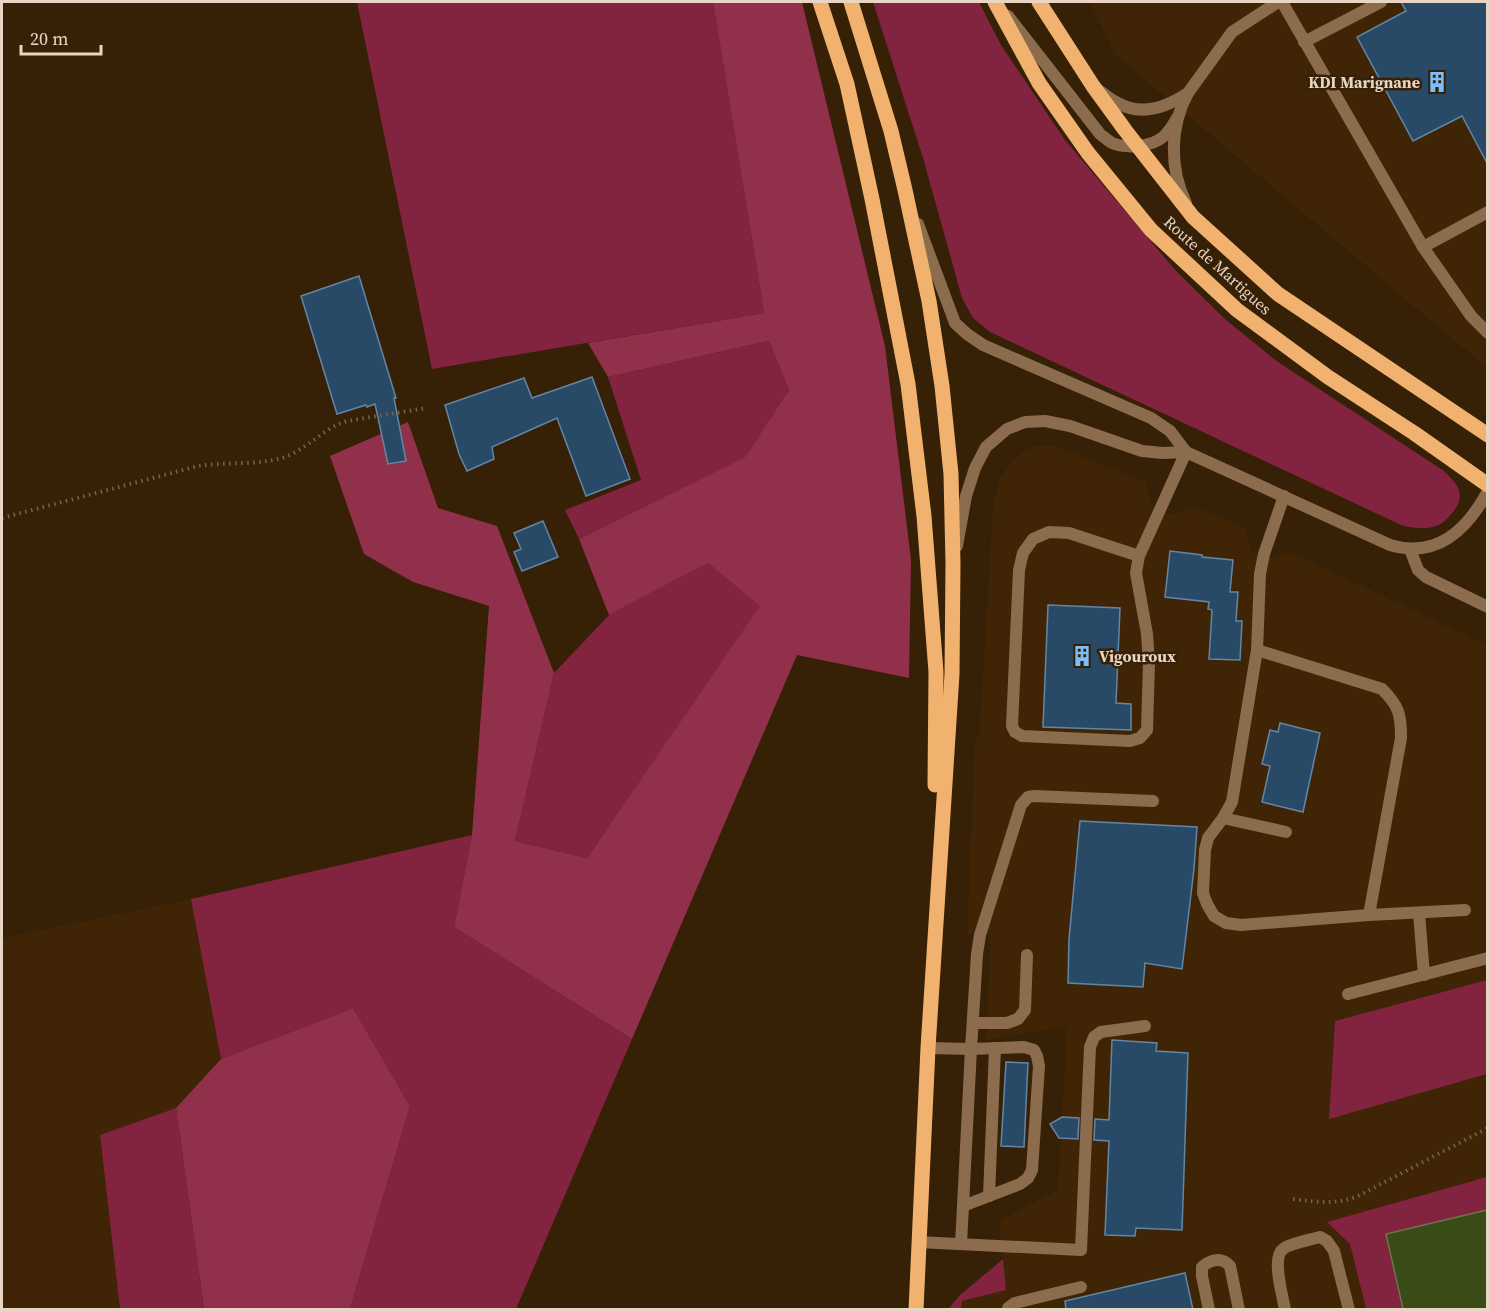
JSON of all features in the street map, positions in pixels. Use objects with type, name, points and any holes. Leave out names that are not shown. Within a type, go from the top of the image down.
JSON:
[{"type":"main road","points":[[820,2],[847,84],[872,199],[908,384],[923,505],[936,672],[933,958]]},
{"type":"main road","points":[[851,2],[891,131],[905,190],[928,301],[942,386],[951,474],[952,674],[933,958],[916,1310]]},
{"type":"main road","name":"Route de Martigues","points":[[996,2],[1039,83],[1088,153],[1151,230],[1237,310],[1328,377],[1488,485]]},
{"type":"main road","name":"Route de Martigues","points":[[1039,2],[1093,86],[1193,217],[1278,294],[1488,435]]},
{"type":"street","points":[[996,2],[1044,60],[1100,134],[1111,143],[1137,146],[1150,144],[1162,138],[1171,129],[1188,93],[1232,32],[1280,2],[1423,247],[1471,316],[1488,333]]},
{"type":"street","points":[[1304,42],[1381,2]]},
{"type":"street","points":[[1093,86],[1119,104],[1134,110],[1165,107],[1188,93]]},
{"type":"street","points":[[1177,118],[1174,144],[1175,168],[1180,191],[1193,217]]},
{"type":"street","points":[[905,190],[948,306],[956,323],[967,334],[983,345],[1151,418],[1170,431],[1186,452]]},
{"type":"street","points":[[1423,247],[1488,212]]},
{"type":"street","points":[[953,564],[966,496],[975,468],[986,447],[1007,429],[1025,422],[1045,421],[1070,426],[1143,451],[1186,452],[1390,544],[1410,549],[1421,549],[1446,541],[1467,522],[1488,491]]},
{"type":"street","points":[[1139,556],[1069,533],[1049,532],[1033,539],[1023,553],[1019,570],[1012,726],[1015,732],[1022,736],[1130,741],[1140,738],[1147,730],[1149,663],[1147,634],[1136,573],[1139,556],[1186,452]]},
{"type":"street","points":[[1284,496],[1264,554],[1260,574],[1257,650],[1232,802],[1208,838],[1205,850],[1203,893],[1207,904],[1214,916],[1226,923],[1241,925],[1465,910]]},
{"type":"street","points":[[1410,549],[1418,570],[1426,577],[1488,607]]},
{"type":"street","points":[[1257,650],[1382,689],[1394,701],[1401,720],[1401,738],[1369,915]]},
{"type":"street","points":[[961,1244],[977,954],[980,935],[1021,805],[1034,796],[1154,801]]},
{"type":"street","points":[[1223,818],[1286,832]]},
{"type":"street","points":[[1419,913],[1424,975]]},
{"type":"street","points":[[973,1023],[1006,1023],[1018,1020],[1025,1010],[1027,955]]},
{"type":"street","points":[[1348,994],[1488,958]]},
{"type":"street","points":[[918,1242],[1081,1250],[1090,1047],[1094,1036],[1101,1032],[1145,1026]]},
{"type":"street","points":[[928,1048],[1024,1047],[1034,1050],[1037,1056],[1033,1073],[1029,1139],[1032,1170],[1028,1178],[1020,1184],[963,1206]]},
{"type":"street","points":[[989,1196],[998,1103],[999,1072],[995,1048]]},
{"type":"street","points":[[1285,1310],[1277,1266],[1278,1254],[1285,1247],[1320,1237],[1327,1241],[1334,1251],[1349,1310]]},
{"type":"street","points":[[1209,1310],[1202,1267],[1208,1262],[1218,1260],[1225,1261],[1230,1266],[1239,1310]]},
{"type":"street","points":[[1008,1310],[1015,1303],[1081,1287]]},
{"type":"path","points":[[2,518],[198,466],[282,458],[301,449],[336,424],[426,408]]},
{"type":"path","points":[[1293,1199],[1333,1203],[1346,1201],[1488,1128]]},
{"type":"shaded area","points":[[357,2],[713,2],[764,313],[432,369]]},
{"type":"shaded area","points":[[713,2],[802,2],[885,346],[911,560],[909,678],[797,655],[632,1039],[454,927],[472,835],[489,606],[413,582],[364,554],[330,456],[408,422],[438,508],[497,526],[554,673],[515,841],[587,858],[760,606],[708,563],[609,615],[579,539],[745,457],[789,390],[769,341],[608,377],[588,343],[764,313]]},
{"type":"shaded area","points":[[873,2],[979,2],[1001,45],[1065,140],[1176,271],[1225,319],[1278,362],[1444,471],[1456,485],[1460,494],[1458,505],[1450,516],[1441,524],[1432,527],[1403,526],[990,332],[973,318],[962,298],[923,158]]},
{"type":"shaded area","points":[[1090,2],[1487,2],[1487,368],[1116,55]]},
{"type":"shaded area","points":[[769,341],[789,390],[745,457],[579,539],[565,510],[641,480],[608,377]]},
{"type":"shaded area","points":[[1053,445],[1146,482],[1151,505],[1172,515],[1194,506],[1246,528],[1251,552],[1274,558],[1290,552],[1487,645],[1487,980],[1335,1021],[1329,1118],[1487,1074],[1487,1177],[1328,1222],[1350,1244],[1366,1309],[961,1310],[961,1301],[1006,1290],[999,1221],[1058,1190],[1061,1138],[1058,1136],[1059,1119],[1062,1117],[1067,1026],[986,1040],[991,935],[967,933],[975,738],[979,738],[993,507],[1000,478],[1011,462],[1024,451],[1035,446]]},
{"type":"shaded area","points":[[708,563],[761,606],[587,858],[515,841],[554,673],[609,615]]},
{"type":"shaded area","points":[[472,835],[454,927],[632,1039],[516,1309],[350,1309],[410,1106],[353,1008],[221,1059],[191,899]]},
{"type":"shaded area","points":[[191,899],[221,1059],[176,1108],[100,1135],[120,1309],[2,1310],[2,938]]},
{"type":"shaded area","points":[[1487,980],[1487,1074],[1329,1119],[1335,1021]]},
{"type":"shaded area","points":[[353,1008],[410,1106],[350,1309],[204,1309],[176,1108],[221,1059]]},
{"type":"shaded area","points":[[176,1108],[204,1309],[120,1309],[100,1135]]},
{"type":"shaded area","points":[[1487,1177],[1487,1309],[1366,1309],[1350,1244],[1327,1222]]},
{"type":"shaded area","points":[[1487,1210],[1487,1309],[1403,1309],[1386,1234]]},
{"type":"shaded area","points":[[1003,1259],[1006,1290],[962,1301],[961,1309],[948,1309],[960,1295]]},
{"type":"building","name":"KDI Marignane","points":[[1401,2],[1488,2],[1488,165],[1462,116],[1413,141],[1357,37],[1406,11]]},
{"type":"building","points":[[359,276],[396,398],[394,398],[406,461],[388,464],[375,404],[337,414],[301,296]]},
{"type":"building","points":[[592,377],[630,479],[586,496],[557,418],[492,447],[494,459],[467,471],[459,454],[445,405],[524,378],[532,398]]},
{"type":"building","points":[[543,521],[558,557],[522,571],[514,552],[521,549],[514,533]]},
{"type":"building","points":[[1170,551],[1233,560],[1230,592],[1238,592],[1236,621],[1242,621],[1240,660],[1209,659],[1212,610],[1208,609],[1209,602],[1165,597]]},
{"type":"building","name":"Vigouroux","points":[[1048,605],[1120,608],[1116,703],[1131,704],[1131,730],[1043,727]]},
{"type":"building","points":[[1280,723],[1320,733],[1303,812],[1262,802],[1270,766],[1262,764],[1270,730],[1278,732]]},
{"type":"building","points":[[1080,821],[1197,827],[1182,969],[1145,963],[1143,987],[1068,983],[1069,939]]},
{"type":"building","points":[[1112,1040],[1157,1043],[1156,1051],[1188,1053],[1182,1230],[1136,1228],[1135,1236],[1105,1235],[1109,1141],[1094,1140],[1095,1119],[1109,1120]]},
{"type":"building","points":[[1006,1062],[1028,1063],[1024,1147],[1001,1146]]},
{"type":"building","points":[[1062,1117],[1079,1118],[1078,1139],[1059,1138],[1050,1124]]},
{"type":"building","points":[[1185,1273],[1193,1310],[1066,1310],[1065,1301]]},
{"type":"place","name":"KDI Marignane","points":[[1437,82]]},
{"type":"place","name":"Vigouroux","points":[[1082,656]]}]
